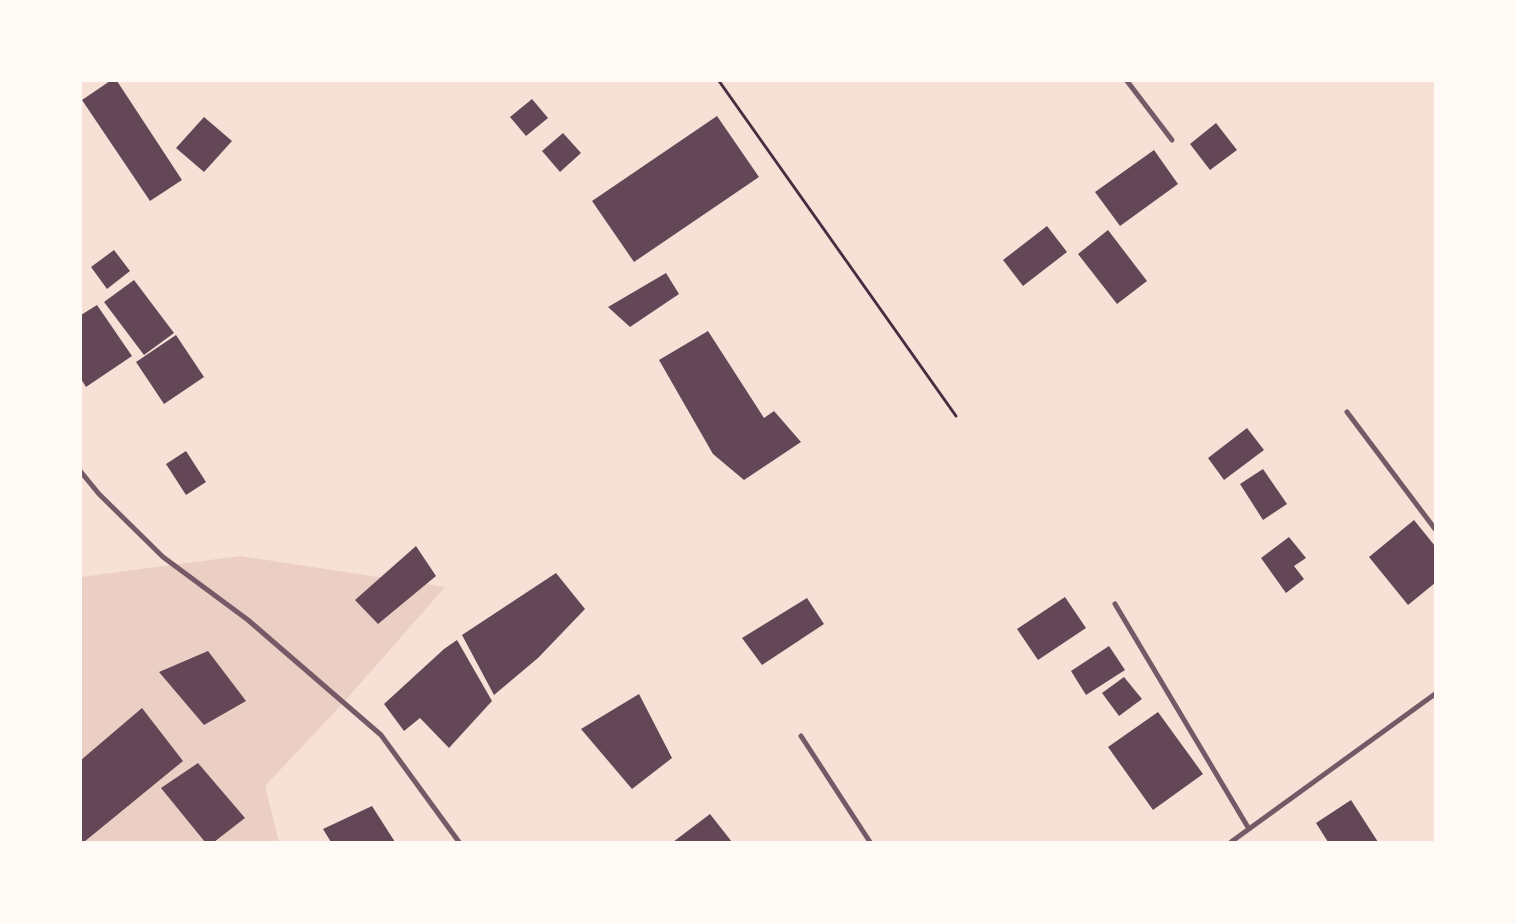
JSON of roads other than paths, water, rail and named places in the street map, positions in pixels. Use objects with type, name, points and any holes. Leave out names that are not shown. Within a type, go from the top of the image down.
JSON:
[{"type":"street","points":[[1127,81],[1172,140]]},
{"type":"street","points":[[1346,412],[1435,529]]},
{"type":"street","points":[[81,472],[99,494],[163,556],[248,620],[381,735],[459,842]]},
{"type":"street","points":[[1115,604],[1249,829]]},
{"type":"street","points":[[1231,842],[1435,694]]},
{"type":"street","points":[[801,736],[870,842]]}]
